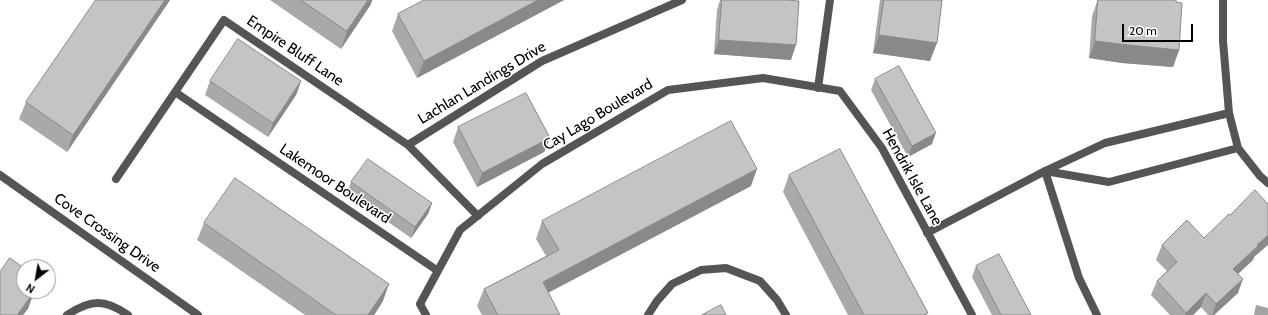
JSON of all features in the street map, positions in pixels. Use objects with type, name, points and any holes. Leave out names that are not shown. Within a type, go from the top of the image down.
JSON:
[{"type":"street","name":"Lachlan Landings Drive","points":[[408,145],[542,61],[682,0]]},
{"type":"street","points":[[818,88],[830,0]]},
{"type":"street","points":[[1223,0],[1223,41],[1229,113],[1238,148],[1268,184]]},
{"type":"street","name":"Empire Bluff Lane","points":[[116,179],[224,20],[408,145],[478,216]]},
{"type":"street","name":"Cay Lago Boulevard","points":[[438,271],[460,230],[542,164],[668,90],[763,78],[818,88]]},
{"type":"street","name":"Hendrik Isle Lane","points":[[818,88],[840,91],[882,148],[972,315]]},
{"type":"street","name":"Lakemoor Boulevard","points":[[175,92],[438,271]]},
{"type":"street","points":[[927,233],[1045,171],[1105,143],[1229,113]]},
{"type":"street","points":[[1045,171],[1109,182],[1238,148]]},
{"type":"street","points":[[1045,171],[1079,278],[1097,315]]},
{"type":"street","name":"Cove Crossing Drive","points":[[0,175],[198,315]]},
{"type":"street","points":[[648,315],[657,301],[672,284],[701,270],[726,268],[760,281],[778,300],[786,315]]},
{"type":"street","points":[[426,315],[420,304],[438,271]]},
{"type":"street","points":[[67,315],[91,303],[105,303],[118,308],[128,315]]},
{"type":"shaded area","points":[[1256,305],[1268,308],[1268,315],[1254,315]]},
{"type":"building","points":[[96,0],[165,0],[73,135],[26,102]]},
{"type":"building","points":[[301,0],[368,0],[347,31]]},
{"type":"building","points":[[424,0],[538,0],[424,61],[398,14]]},
{"type":"building","points":[[722,0],[799,1],[796,45],[719,40]]},
{"type":"building","points":[[884,0],[942,0],[937,43],[879,35]]},
{"type":"building","points":[[1098,0],[1176,0],[1176,2],[1182,3],[1179,50],[1095,41]]},
{"type":"building","points":[[238,39],[301,81],[273,123],[210,81]]},
{"type":"building","points":[[899,66],[936,133],[912,146],[875,79]]},
{"type":"building","points":[[526,93],[550,138],[482,173],[458,127]]},
{"type":"building","points":[[731,121],[757,169],[543,282],[560,315],[498,315],[484,289],[559,250],[542,221]]},
{"type":"building","points":[[840,149],[928,313],[924,315],[864,315],[789,175]]},
{"type":"building","points":[[368,159],[432,203],[415,227],[351,182]]},
{"type":"building","points":[[235,178],[389,284],[368,315],[336,315],[204,223]]},
{"type":"building","points":[[1255,190],[1268,204],[1268,235],[1233,269],[1243,279],[1216,304],[1206,293],[1186,313],[1157,281],[1177,262],[1162,245],[1187,220],[1204,238]]},
{"type":"building","points":[[999,254],[1031,315],[1001,315],[976,266]]},
{"type":"building","points":[[10,258],[16,262],[16,299],[29,299],[17,315],[0,315],[0,272]]},
{"type":"building","points":[[721,305],[726,315],[702,315]]}]
